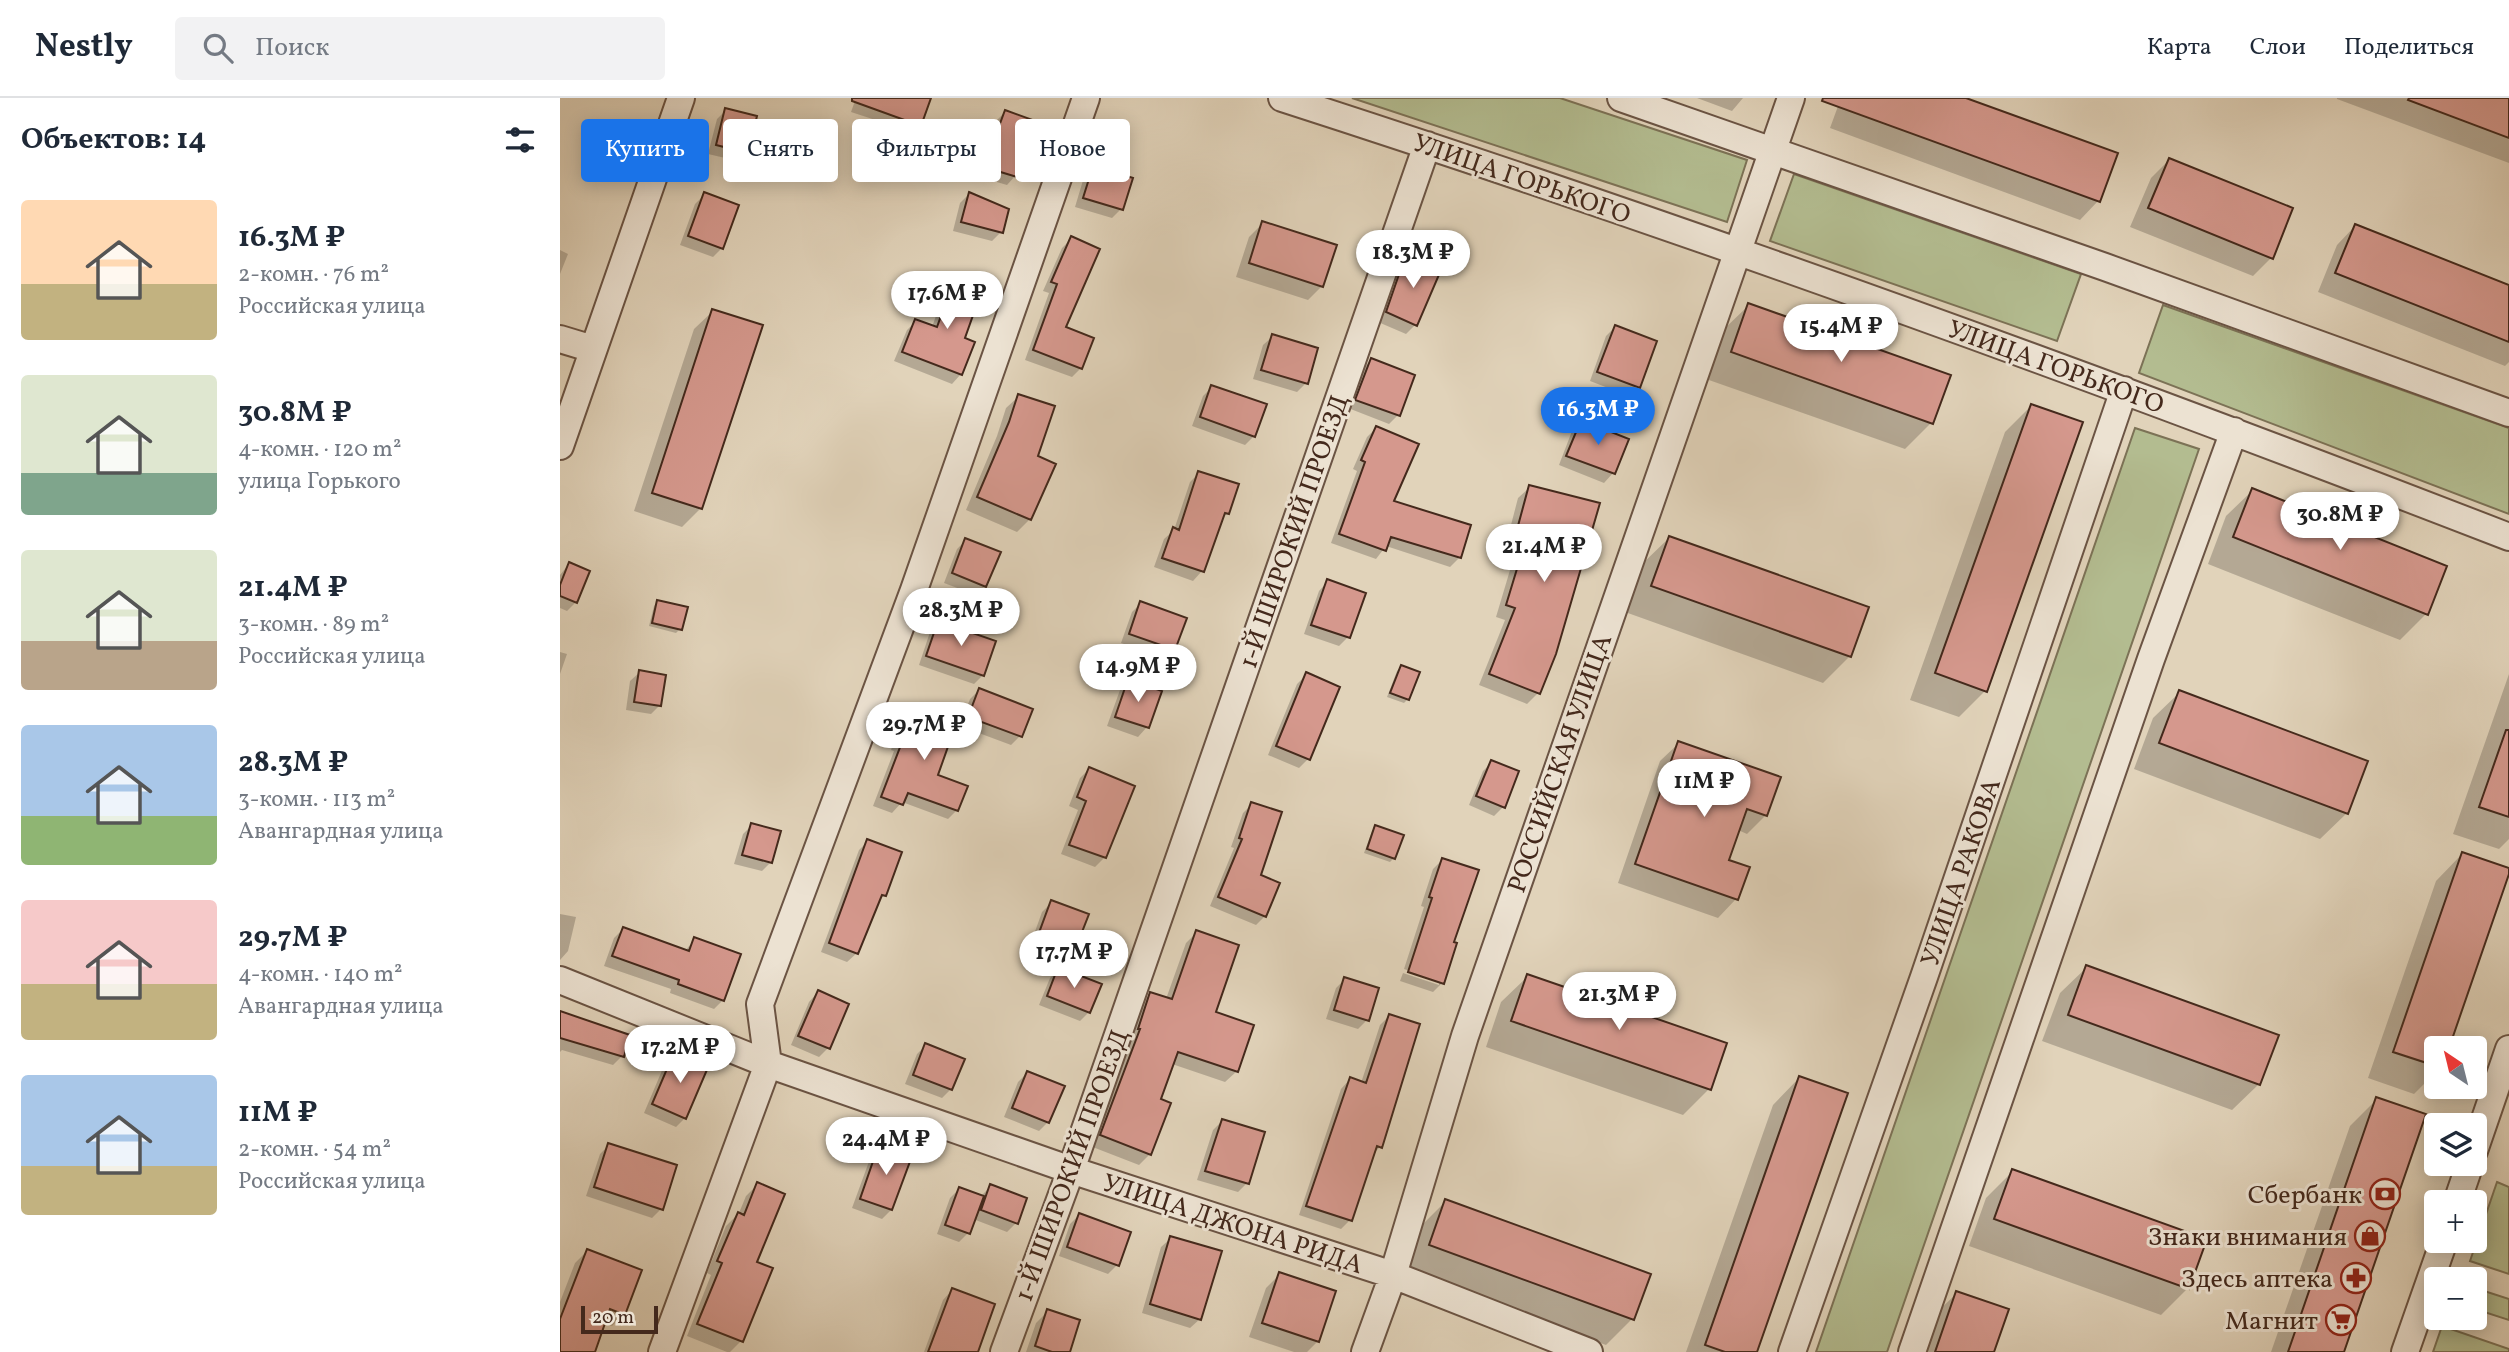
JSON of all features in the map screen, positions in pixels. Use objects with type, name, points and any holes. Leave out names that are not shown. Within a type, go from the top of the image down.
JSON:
[{"type":"street","points":[[560,446],[681,98]]},
{"type":"street","points":[[662,1352],[768,1064],[760,1004],[914,590],[1086,98]]},
{"type":"street","name":"УЛИЦА ГОРЬКОГО","points":[[1282,98],[1736,251],[2124,390],[2509,537]]},
{"type":"street","points":[[1621,98],[2509,413]]},
{"type":"street","name":"РОССИЙСКАЯ УЛИЦА","points":[[1365,1352],[1393,1275],[1465,1036],[1791,98]]},
{"type":"street","name":"1-Й ШИРОКИЙ ПРОЕЗД","points":[[1004,1352],[1071,1170],[1427,145]]},
{"type":"street","points":[[560,339],[593,349]]},
{"type":"street","name":"УЛИЦА РАКОВА","points":[[1793,1352],[2124,390]]},
{"type":"street","points":[[1912,1352],[2146,672],[2234,431]]},
{"type":"street","name":"УЛИЦА ДЖОНА РИДА","points":[[560,980],[768,1064],[1071,1170],[1393,1275],[1589,1352]]},
{"type":"street","points":[[2487,1113],[2509,1049]]},
{"type":"street","points":[[2405,1352],[2440,1253]]},
{"type":"green space","points":[[1352,98],[1560,98],[1747,160],[1727,222]]},
{"type":"green space","points":[[1794,174],[2081,274],[2057,341],[1770,241]]},
{"type":"green space","points":[[2163,305],[2509,428],[2509,514],[2139,373]]},
{"type":"green space","points":[[2135,428],[2199,449],[1887,1352],[1816,1352]]},
{"type":"green space","points":[[2497,1182],[2509,1187],[2509,1274],[2470,1261],[2473,1253],[2487,1253],[2487,1211]]},
{"type":"green space","points":[[2487,1292],[2509,1299],[2509,1320],[2487,1313]]},
{"type":"green space","points":[[2441,1330],[2454,1330],[2509,1349],[2509,1352],[2433,1352]]},
{"type":"building","points":[[852,98],[931,98],[924,119],[902,119],[852,101]]},
{"type":"building","points":[[1823,98],[1966,98],[2118,153],[2100,202],[1822,101]]},
{"type":"building","points":[[2509,98],[2509,138],[2408,100]]},
{"type":"building","points":[[725,108],[757,116],[756,119],[723,119],[723,147],[716,145]]},
{"type":"building","points":[[1005,110],[1030,119],[1015,119],[1015,176],[1001,172],[1001,121]]},
{"type":"building","points":[[2169,158],[2293,208],[2273,259],[2148,208]]},
{"type":"building","points":[[1130,177],[1133,178],[1123,210],[1083,198],[1088,182],[1130,182]]},
{"type":"building","points":[[704,192],[739,205],[723,249],[688,236]]},
{"type":"building","points":[[969,192],[1009,209],[1003,233],[961,222]]},
{"type":"building","points":[[1262,221],[1337,245],[1323,287],[1249,263]]},
{"type":"building","points":[[2355,224],[2509,285],[2509,342],[2335,273]]},
{"type":"building","points":[[1071,236],[1100,249],[1066,327],[1094,338],[1082,369],[1033,350],[1057,284],[1051,282]]},
{"type":"building","points":[[1406,254],[1441,270],[1417,326],[1386,312]]},
{"type":"building","points":[[955,277],[983,287],[965,338],[975,342],[962,375],[902,352],[915,319],[937,327]]},
{"type":"building","points":[[1748,303],[1951,375],[1933,424],[1731,352]]},
{"type":"building","points":[[712,309],[763,325],[702,509],[652,493]]},
{"type":"building","points":[[1615,325],[1657,341],[1640,388],[1597,372]]},
{"type":"building","points":[[1272,334],[1318,348],[1308,384],[1261,370]]},
{"type":"building","points":[[1371,358],[1415,375],[1400,416],[1355,400]]},
{"type":"building","points":[[1211,385],[1267,404],[1255,437],[1200,417]]},
{"type":"building","points":[[1018,394],[1055,406],[1038,456],[1056,464],[1031,520],[977,497]]},
{"type":"building","points":[[2031,404],[2083,422],[1987,692],[1935,673]]},
{"type":"building","points":[[1581,420],[1629,439],[1615,474],[1566,456]]},
{"type":"building","points":[[1376,426],[1419,444],[1394,501],[1471,525],[1461,558],[1391,537],[1386,551],[1339,534],[1365,462],[1361,460]]},
{"type":"building","points":[[1198,471],[1239,484],[1229,514],[1225,513],[1204,572],[1162,558],[1173,527],[1179,530]]},
{"type":"building","points":[[1529,485],[1600,503],[1556,654],[1540,694],[1489,674],[1515,608],[1506,605],[1526,539],[1515,537]]},
{"type":"building","points":[[2252,488],[2447,566],[2428,615],[2233,537]]},
{"type":"building","points":[[1669,536],[1869,607],[1851,657],[1651,586]]},
{"type":"building","points":[[965,538],[1001,552],[986,587],[952,573]]},
{"type":"building","points":[[569,562],[590,571],[577,603],[560,596],[560,585]]},
{"type":"building","points":[[1327,579],[1366,593],[1350,638],[1311,625]]},
{"type":"building","points":[[657,600],[688,607],[682,630],[652,623]]},
{"type":"building","points":[[1140,601],[1187,618],[1175,650],[1129,634]]},
{"type":"building","points":[[938,621],[996,641],[984,676],[926,656]]},
{"type":"building","points":[[1401,665],[1420,672],[1409,700],[1390,693]]},
{"type":"building","points":[[639,670],[666,675],[661,706],[634,702]]},
{"type":"building","points":[[1306,672],[1340,687],[1310,760],[1276,746]]},
{"type":"building","points":[[1128,679],[1162,691],[1149,728],[1115,717]]},
{"type":"building","points":[[979,688],[1033,709],[1022,737],[968,717]]},
{"type":"building","points":[[2179,690],[2368,761],[2348,814],[2159,743]]},
{"type":"building","points":[[912,705],[957,721],[938,775],[968,786],[958,811],[908,793],[903,805],[881,797],[902,742],[899,741]]},
{"type":"building","points":[[2506,730],[2509,730],[2509,817],[2479,807]]},
{"type":"building","points":[[1678,741],[1781,777],[1767,816],[1747,809],[1729,860],[1750,867],[1738,900],[1635,864]]},
{"type":"building","points":[[1491,760],[1519,771],[1505,808],[1476,796]]},
{"type":"building","points":[[1089,767],[1135,786],[1106,858],[1069,845],[1086,801],[1077,797]]},
{"type":"building","points":[[1251,802],[1282,812],[1261,875],[1280,883],[1266,917],[1218,897],[1242,839],[1239,838]]},
{"type":"building","points":[[751,823],[781,831],[772,863],[742,855]]},
{"type":"building","points":[[1375,825],[1404,835],[1395,859],[1367,849]]},
{"type":"building","points":[[867,839],[902,852],[886,896],[882,895],[858,954],[829,943]]},
{"type":"building","points":[[2462,852],[2509,868],[2453,1036],[2424,1036],[2424,1062],[2393,1052]]},
{"type":"building","points":[[1442,858],[1479,870],[1454,942],[1457,943],[1444,984],[1408,972]]},
{"type":"building","points":[[1051,900],[1089,914],[1073,955],[1036,941]]},
{"type":"building","points":[[623,927],[689,951],[694,937],[741,954],[724,1001],[678,984],[679,980],[612,956]]},
{"type":"building","points":[[1196,930],[1239,945],[1216,1012],[1254,1025],[1238,1072],[1178,1052],[1161,1099],[1171,1103],[1151,1155],[1100,1135],[1140,1029],[1150,992],[1172,999]]},
{"type":"building","points":[[2086,965],[2279,1035],[2260,1085],[2068,1015]]},
{"type":"building","points":[[1058,967],[1102,984],[1090,1013],[1047,996]]},
{"type":"building","points":[[1527,974],[1727,1043],[1711,1090],[1511,1021]]},
{"type":"building","points":[[1344,977],[1379,988],[1369,1021],[1334,1010]]},
{"type":"building","points":[[818,990],[849,1004],[830,1049],[798,1036]]},
{"type":"building","points":[[560,1011],[630,1035],[624,1057],[560,1038]]},
{"type":"building","points":[[1389,1014],[1420,1024],[1382,1148],[1377,1146],[1352,1221],[1306,1206],[1350,1077],[1366,1083]]},
{"type":"building","points":[[925,1043],[965,1059],[952,1090],[913,1075]]},
{"type":"building","points":[[675,1050],[709,1065],[686,1119],[652,1104]]},
{"type":"building","points":[[1027,1071],[1065,1086],[1049,1123],[1012,1108]]},
{"type":"building","points":[[1799,1076],[1848,1093],[1757,1352],[1725,1352],[1705,1345]]},
{"type":"building","points":[[2376,1097],[2424,1113],[2344,1352],[2288,1352]]},
{"type":"building","points":[[1222,1119],[1265,1132],[1249,1184],[1205,1171]]},
{"type":"building","points":[[608,1143],[677,1165],[663,1210],[594,1187]]},
{"type":"building","points":[[879,1144],[912,1156],[892,1210],[860,1199]]},
{"type":"building","points":[[2012,1169],[2207,1239],[2189,1289],[1994,1219]]},
{"type":"building","points":[[757,1182],[785,1194],[757,1262],[773,1268],[743,1342],[697,1324],[722,1263],[717,1261],[738,1212],[744,1215]]},
{"type":"building","points":[[990,1184],[1027,1198],[1018,1224],[981,1210]]},
{"type":"building","points":[[959,1187],[984,1196],[970,1234],[945,1225]]},
{"type":"building","points":[[1445,1199],[1651,1274],[1634,1320],[1429,1245]]},
{"type":"building","points":[[1079,1213],[1131,1232],[1119,1266],[1067,1247]]},
{"type":"building","points":[[1170,1236],[1222,1251],[1201,1320],[1150,1304]]},
{"type":"building","points":[[587,1249],[642,1270],[625,1315],[610,1309],[595,1352],[560,1352],[560,1319]]},
{"type":"building","points":[[1279,1272],[1336,1291],[1319,1342],[1262,1323]]},
{"type":"building","points":[[952,1288],[995,1304],[978,1352],[928,1352]]},
{"type":"building","points":[[1956,1291],[2009,1309],[1994,1352],[1935,1352]]},
{"type":"building","points":[[1047,1309],[1080,1320],[1070,1352],[1052,1352],[1035,1346]]},
{"type":"place","name":"Сбербанк","points":[[2385,1194]]},
{"type":"place","name":"Знаки внимания","points":[[2370,1236]]},
{"type":"place","name":"Здесь аптека","points":[[2356,1278]]},
{"type":"place","name":"Магнит","points":[[2341,1320]]}]
